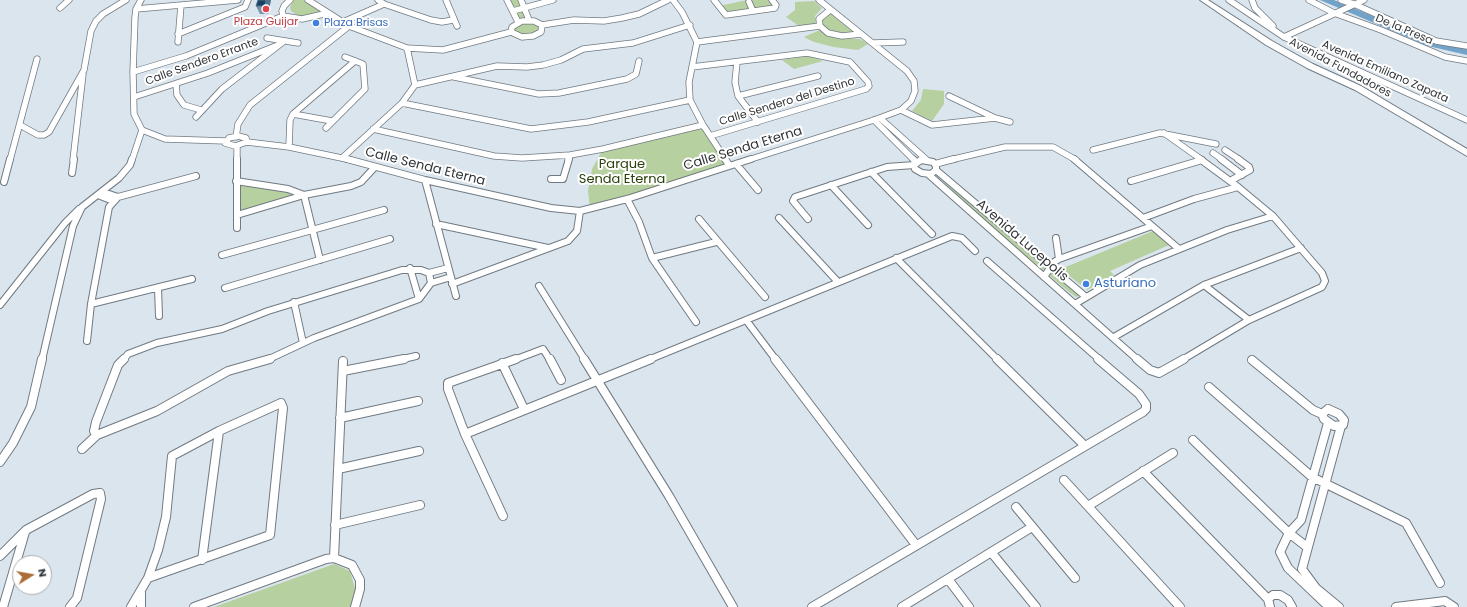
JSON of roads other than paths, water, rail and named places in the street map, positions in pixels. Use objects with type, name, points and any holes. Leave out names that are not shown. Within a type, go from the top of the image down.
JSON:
[{"type":"main road","name":"Avenida Fundadores","points":[[1203,0],[1269,43],[1310,66],[1358,88],[1467,153]]},
{"type":"main road","name":"Avenida Fundadores","points":[[1212,0],[1273,42],[1311,63],[1358,85],[1467,149]]},
{"type":"street","points":[[60,8],[68,0]]},
{"type":"street","points":[[72,173],[84,70],[91,31],[96,21],[103,14],[126,0]]},
{"type":"street","points":[[141,0],[136,9],[133,72],[134,114],[142,130],[165,139],[226,141],[236,137],[246,138],[247,142],[237,146],[228,145],[226,141]]},
{"type":"street","points":[[136,9],[238,0]]},
{"type":"street","points":[[178,34],[245,7],[248,0]]},
{"type":"street","points":[[283,16],[282,11],[284,6],[290,0]]},
{"type":"street","points":[[308,0],[349,26],[406,48],[443,50],[511,32],[517,36],[533,36],[541,32],[542,25]]},
{"type":"street","points":[[378,0],[384,4],[442,22],[453,20]]},
{"type":"street","points":[[446,0],[453,20],[457,26]]},
{"type":"street","points":[[507,0],[518,22]]},
{"type":"street","points":[[521,0],[530,20]]},
{"type":"street","points":[[513,11],[553,0]]},
{"type":"street","points":[[511,32],[512,27],[518,22],[530,20],[538,22],[542,25],[574,20],[604,21],[622,18],[639,14],[668,0]]},
{"type":"street","points":[[673,0],[690,25],[697,42],[689,82],[690,100],[710,136],[733,165],[758,190]]},
{"type":"street","points":[[714,0],[724,14],[776,7],[772,0]]},
{"type":"street","name":"Calle Senda Eterna","points":[[247,142],[342,158],[374,168],[425,180],[552,208],[580,212],[733,165],[901,110],[911,101],[915,91],[914,81],[907,71],[819,0]]},
{"type":"street","name":"Avenida Emiliano Zapata","points":[[1229,0],[1284,36],[1467,120]]},
{"type":"street","points":[[1252,0],[1254,7],[1269,22],[1274,30]]},
{"type":"street","name":"De la Presa","points":[[1309,0],[1336,13],[1381,30],[1445,58],[1467,61]]},
{"type":"street","points":[[1341,0],[1436,41],[1452,45],[1467,46]]},
{"type":"street","points":[[1284,36],[1364,0]]},
{"type":"street","points":[[749,2],[753,11]]},
{"type":"street","points":[[343,22],[384,4]]},
{"type":"street","points":[[178,42],[181,6]]},
{"type":"street","points":[[820,26],[820,19],[830,10]]},
{"type":"street","points":[[133,72],[186,56],[283,16],[302,19],[328,13]]},
{"type":"street","points":[[342,158],[402,102],[415,85],[497,66],[527,67],[543,65],[561,60],[582,49],[633,43],[690,25]]},
{"type":"street","points":[[236,137],[238,124],[250,105],[349,26]]},
{"type":"street","points":[[697,42],[820,26],[828,33],[842,36],[860,34]]},
{"type":"street","points":[[267,38],[283,42],[298,43]]},
{"type":"street","points":[[196,117],[222,89],[283,42]]},
{"type":"street","points":[[873,43],[903,42]]},
{"type":"street","name":"Calle Sendero Errante","points":[[134,97],[176,84],[278,46]]},
{"type":"street","points":[[406,48],[415,85]]},
{"type":"street","name":"Calle Sendero del Destino","points":[[692,67],[807,53],[850,62],[868,82],[869,86],[866,89],[710,136]]},
{"type":"street","points":[[245,58],[256,63]]},
{"type":"street","points":[[326,128],[365,89],[363,65],[345,58]]},
{"type":"street","points":[[4,182],[37,59]]},
{"type":"street","points":[[289,148],[290,120],[293,114],[355,61]]},
{"type":"street","points":[[452,77],[539,94],[559,93],[627,79],[636,74],[639,61]]},
{"type":"street","points":[[737,62],[735,82],[738,96],[758,122]]},
{"type":"street","points":[[20,124],[38,135],[44,135],[49,132],[84,70]]},
{"type":"street","points":[[738,96],[818,76]]},
{"type":"street","points":[[176,84],[177,95],[184,105],[201,110]]},
{"type":"street","points":[[949,96],[995,118],[1010,122]]},
{"type":"street","points":[[402,102],[531,129],[588,122],[690,100]]},
{"type":"street","points":[[901,110],[932,125],[995,118]]},
{"type":"street","points":[[293,114],[332,122]]},
{"type":"street","name":"Avenida Lucepolis","points":[[877,119],[909,144],[1086,297]]},
{"type":"street","name":"Avenida Lucepolis","points":[[877,119],[915,163],[915,169],[919,172],[928,174],[1155,373],[1159,373],[1249,320]]},
{"type":"street","points":[[373,129],[494,156],[522,158],[570,155],[603,150],[703,125]]},
{"type":"street","points":[[0,305],[65,223],[90,200],[100,194],[119,178],[130,165],[142,130]]},
{"type":"street","points":[[1093,150],[1154,133],[1164,133],[1216,144]]},
{"type":"street","points":[[1164,133],[1238,187],[1273,216],[1322,274],[1325,281],[1322,287],[1249,320],[1204,286]]},
{"type":"street","points":[[901,147],[909,144]]},
{"type":"street","points":[[237,146],[237,228]]},
{"type":"street","points":[[928,174],[935,167],[1005,147],[1053,147],[1074,159],[1179,249]]},
{"type":"street","points":[[1225,150],[1249,167],[1249,172],[1230,181]]},
{"type":"street","points":[[1213,153],[1242,175]]},
{"type":"street","points":[[551,179],[562,179],[570,155]]},
{"type":"street","points":[[808,218],[793,199],[871,172],[927,160]]},
{"type":"street","points":[[1130,181],[1202,160]]},
{"type":"street","points":[[237,215],[304,195],[351,186],[361,182],[374,168]]},
{"type":"street","points":[[871,172],[932,234]]},
{"type":"street","points":[[87,341],[91,304],[109,206],[116,199],[196,176]]},
{"type":"street","points":[[425,180],[456,296]]},
{"type":"street","points":[[236,181],[288,189],[304,195]]},
{"type":"street","points":[[830,185],[868,225]]},
{"type":"street","points":[[1143,218],[1194,199],[1238,187]]},
{"type":"street","points":[[100,194],[116,199]]},
{"type":"street","points":[[304,195],[320,260]]},
{"type":"street","points":[[627,198],[645,238],[652,258],[696,322]]},
{"type":"street","points":[[0,462],[13,443],[31,408],[73,226],[82,207]]},
{"type":"street","points":[[222,255],[384,210]]},
{"type":"street","points":[[82,449],[97,436],[157,411],[228,371],[272,358],[303,343],[419,298],[431,283],[452,280],[568,241],[578,231],[580,212]]},
{"type":"street","points":[[1075,304],[1140,265],[1228,230],[1273,216]]},
{"type":"street","points":[[779,218],[838,282]]},
{"type":"street","points":[[699,219],[716,242],[765,297]]},
{"type":"street","points":[[436,224],[548,248]]},
{"type":"street","points":[[1044,277],[1059,259],[1152,226]]},
{"type":"street","points":[[465,434],[952,236],[962,238],[975,251]]},
{"type":"street","points":[[1056,238],[1059,259]]},
{"type":"street","points":[[225,288],[390,239]]},
{"type":"street","points":[[652,258],[716,242]]},
{"type":"street","points":[[1114,337],[1204,286],[1301,248]]},
{"type":"street","points":[[896,258],[1085,446]]},
{"type":"street","points":[[812,607],[1143,412],[1146,404],[1139,394],[987,261]]},
{"type":"street","points":[[97,436],[94,431],[99,415],[118,365],[128,354],[157,343],[222,329],[294,302],[410,268],[421,270],[429,274],[448,268]]},
{"type":"street","points":[[410,268],[419,298]]},
{"type":"street","points":[[429,274],[431,283]]},
{"type":"street","points":[[91,304],[192,279]]},
{"type":"street","points":[[539,286],[669,496],[733,607]]},
{"type":"street","points":[[158,288],[159,316]]},
{"type":"street","points":[[294,302],[303,343]]},
{"type":"street","points":[[746,320],[916,545]]},
{"type":"street","points":[[503,516],[465,434],[448,388],[448,383],[502,363],[544,350],[561,380]]},
{"type":"street","points":[[343,371],[416,356]]},
{"type":"street","points":[[1252,360],[1313,410],[1322,414],[1328,423],[1334,426],[1341,426]]},
{"type":"street","points":[[334,558],[343,361]]},
{"type":"street","points":[[502,363],[524,409]]},
{"type":"street","points":[[1209,387],[1312,477],[1327,483],[1406,523],[1440,583]]},
{"type":"street","points":[[340,418],[418,401]]},
{"type":"street","points":[[132,607],[148,578],[166,518],[172,456],[219,431],[281,403],[282,406],[270,535],[148,578]]},
{"type":"street","points":[[1322,414],[1325,410],[1336,411],[1344,422],[1341,426],[1327,483],[1307,547],[1302,569],[1314,590],[1329,607]]},
{"type":"street","points":[[1328,423],[1301,520],[1289,533],[1281,546],[1281,556],[1288,568],[1314,590],[1339,607]]},
{"type":"street","points":[[202,560],[219,431]]},
{"type":"street","points":[[1193,440],[1289,533],[1307,547]]},
{"type":"street","points":[[338,469],[419,451]]},
{"type":"street","points":[[1088,506],[1173,453]]},
{"type":"street","points":[[1142,471],[1269,603],[1273,594],[1280,595],[1288,600],[1292,607]]},
{"type":"street","points":[[1064,480],[1180,607]]},
{"type":"street","points":[[0,556],[26,530],[93,494],[100,493],[101,496],[77,598],[70,607]]},
{"type":"street","points":[[335,525],[420,504]]},
{"type":"street","points":[[1016,508],[1074,578]]},
{"type":"street","points":[[902,607],[1032,527]]},
{"type":"street","points":[[3,607],[26,530]]},
{"type":"street","points":[[991,552],[1036,607]]},
{"type":"street","points":[[195,607],[326,559],[334,558],[352,565],[360,580],[360,589],[355,607]]},
{"type":"street","points":[[948,580],[969,607]]},
{"type":"street","points":[[141,591],[141,607]]},
{"type":"street","points":[[1396,607],[1445,601],[1454,607]]},
{"type":"waterway","points":[[1325,0],[1387,24],[1432,44],[1467,52]]},
{"type":"place","name":"Plaza Guijar","points":[[266,9]]},
{"type":"place","name":"Plaza Brisas","points":[[316,23]]},
{"type":"place","name":"Asturiano","points":[[1086,284]]},
{"type":"park label","name":"Parque Senda Eterna","points":[[622,172]]}]
